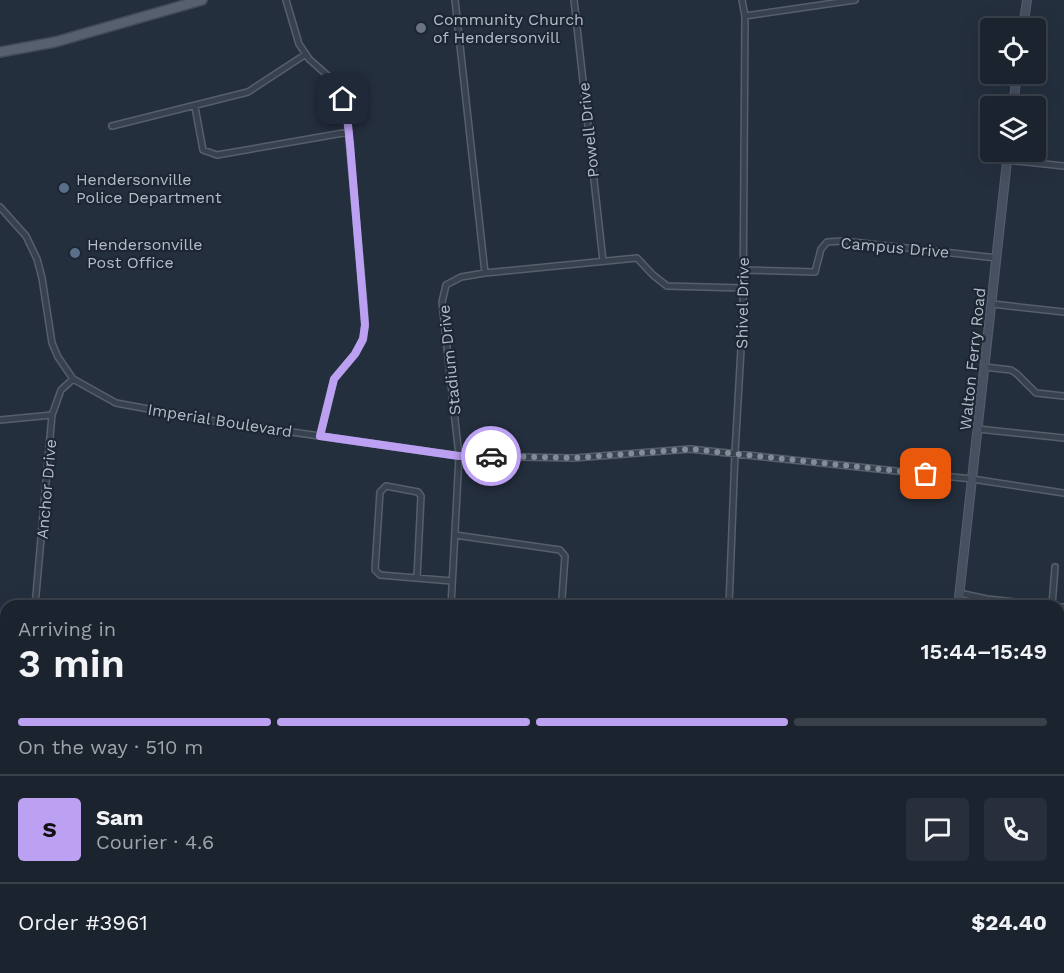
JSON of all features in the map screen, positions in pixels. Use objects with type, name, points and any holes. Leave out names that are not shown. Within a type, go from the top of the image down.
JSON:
[{"type":"main road","points":[[0,52],[55,42],[202,0]]},
{"type":"street","points":[[286,0],[299,44],[335,82],[346,106],[364,306],[365,332],[355,354],[334,379],[320,436]]},
{"type":"street","points":[[455,0],[485,273],[637,258],[667,286],[742,288]]},
{"type":"street","name":"Powell Drive","points":[[574,0],[603,261]]},
{"type":"street","name":"Shivel Drive","points":[[729,600],[743,314],[745,16],[742,0]]},
{"type":"street","points":[[745,16],[855,0]]},
{"type":"street","points":[[1024,18],[1027,0]]},
{"type":"street","points":[[112,126],[248,92],[306,54]]},
{"type":"street","points":[[195,107],[203,150],[218,155],[349,132]]},
{"type":"street","name":"Walton Ferry Road","points":[[958,600],[1007,162]]},
{"type":"street","points":[[1042,162],[1064,166]]},
{"type":"street","name":"Imperial Boulevard","points":[[0,207],[26,236],[37,260],[52,344],[73,379],[116,403],[173,414],[459,456],[574,458],[690,449],[972,479],[1064,493]]},
{"type":"street","name":"Campus Drive","points":[[742,270],[816,272],[821,249],[827,242],[843,241],[997,258]]},
{"type":"street","name":"Stadium Drive","points":[[451,600],[459,456],[442,302],[443,291],[452,280],[485,273]]},
{"type":"street","points":[[992,304],[1064,312]]},
{"type":"street","points":[[985,366],[1011,370],[1036,393],[1064,396]]},
{"type":"street","name":"Anchor Drive","points":[[36,600],[52,415],[61,390],[73,379]]},
{"type":"street","points":[[0,420],[52,415]]},
{"type":"street","points":[[978,429],[1064,438]]},
{"type":"street","points":[[417,578],[421,496],[418,492],[386,486],[380,492],[375,570],[380,575],[452,581]]},
{"type":"street","points":[[456,535],[560,550],[565,556],[562,600]]},
{"type":"street","points":[[1053,600],[1055,567]]},
{"type":"street","points":[[959,593],[996,600]]},
{"type":"way so far","points":[[491,456],[574,458],[690,449],[926,474]]},
{"type":"place","name":"Community Church of Hendersonvill","points":[[421,28]]},
{"type":"place","name":"Hendersonville Police Department","points":[[64,188]]},
{"type":"place","name":"Hendersonville Post Office","points":[[75,253]]},
{"type":"route","points":[[343,99],[346,106],[350,144],[365,332],[355,354],[334,379],[320,436],[459,456],[491,456]]}]
